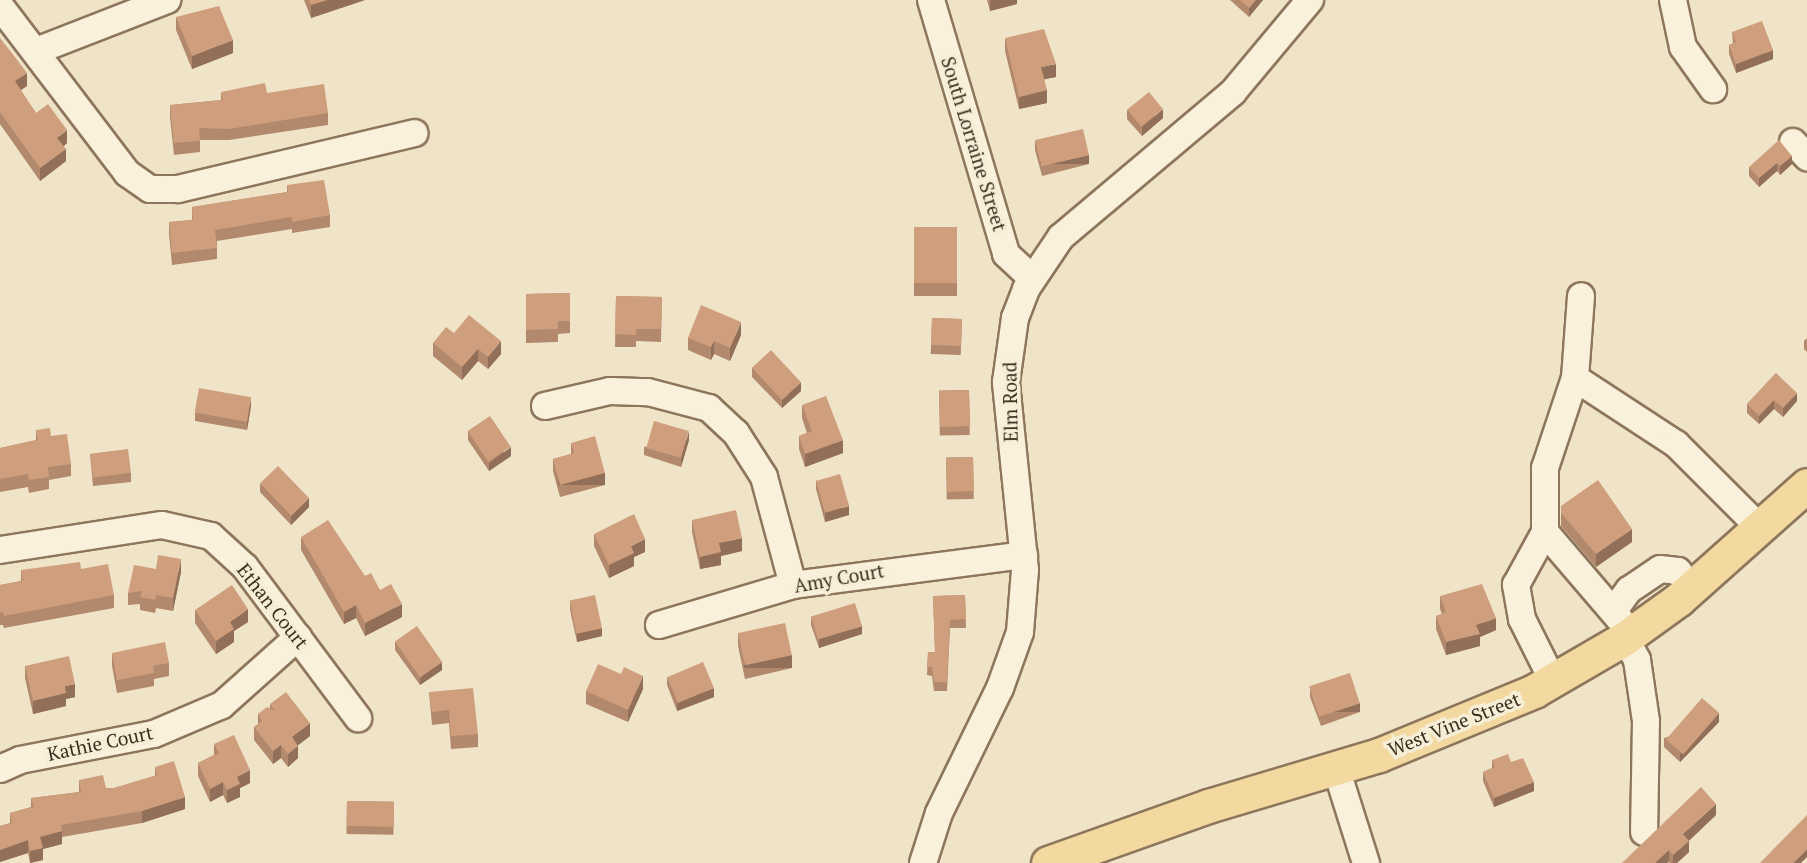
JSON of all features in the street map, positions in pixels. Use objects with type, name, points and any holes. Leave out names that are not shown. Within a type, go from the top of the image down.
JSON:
[{"type":"main road","name":"West Vine Street","points":[[1048,863],[1442,731],[1553,681],[1624,627],[1692,588],[1807,485]]},
{"type":"street","points":[[36,51],[167,0]]},
{"type":"street","name":"South Lorraine Street","points":[[931,0],[1006,254],[1032,278]]},
{"type":"street","name":"Elm Road","points":[[923,863],[939,813],[1011,660],[1025,601],[1024,555],[1006,382],[1015,318],[1032,278],[1061,237],[1233,92],[1310,0]]},
{"type":"street","points":[[1673,0],[1684,47],[1713,89]]},
{"type":"street","points":[[0,6],[127,173],[150,189],[178,189],[414,133]]},
{"type":"street","points":[[1553,681],[1517,603],[1521,571],[1545,532],[1545,468],[1575,378],[1581,296]]},
{"type":"street","points":[[1575,378],[1676,444],[1761,529]]},
{"type":"street","points":[[545,406],[610,391],[648,392],[709,408],[736,433],[764,477],[793,585]]},
{"type":"street","name":"Ethan Court","points":[[0,550],[162,525],[211,536],[245,566],[358,718]]},
{"type":"street","points":[[1545,532],[1624,627],[1637,660],[1646,721],[1644,832]]},
{"type":"street","name":"Amy Court","points":[[659,625],[793,585],[1024,555]]},
{"type":"street","name":"Kathie Court","points":[[0,769],[20,760],[154,734],[222,705],[298,637]]},
{"type":"street","points":[[1336,768],[1366,863]]},
{"type":"building","points":[[309,0],[327,0],[311,5]]},
{"type":"building","points":[[1240,0],[1256,0],[1249,8]]},
{"type":"building","points":[[219,6],[233,40],[192,56],[176,17]]},
{"type":"building","points":[[1762,21],[1773,50],[1736,64],[1729,45],[1736,42],[1732,32]]},
{"type":"building","points":[[1044,29],[1056,64],[1041,67],[1047,90],[1019,97],[1005,38]]},
{"type":"building","points":[[0,38],[27,73],[15,81],[36,113],[48,104],[67,130],[57,138],[66,149],[40,168],[0,112]]},
{"type":"building","points":[[265,83],[267,93],[324,84],[328,113],[229,129],[199,128],[200,141],[174,143],[170,105],[223,100],[221,92]]},
{"type":"building","points":[[1149,92],[1163,109],[1141,127],[1127,110]]},
{"type":"building","points":[[1083,129],[1089,155],[1041,166],[1035,140]]},
{"type":"building","points":[[1779,140],[1792,156],[1780,166],[1777,163],[1759,178],[1749,167]]},
{"type":"building","points":[[324,180],[330,215],[292,222],[292,217],[215,230],[217,248],[172,253],[169,222],[193,220],[192,207],[288,192],[287,185]]},
{"type":"building","points":[[914,227],[957,227],[957,283],[914,283]]},
{"type":"building","points":[[570,293],[570,321],[558,321],[558,329],[526,330],[526,294]]},
{"type":"building","points":[[616,296],[662,297],[661,329],[636,329],[636,335],[615,334]]},
{"type":"building","points":[[701,305],[741,322],[730,348],[714,341],[711,347],[688,338]]},
{"type":"building","points":[[469,315],[501,341],[488,357],[478,349],[462,367],[433,343],[446,327],[454,333]]},
{"type":"building","points":[[932,318],[962,319],[961,346],[931,345]]},
{"type":"building","points":[[771,350],[801,382],[782,400],[752,368]]},
{"type":"building","points":[[1776,373],[1797,393],[1783,408],[1774,400],[1759,416],[1747,404]]},
{"type":"building","points":[[199,388],[251,397],[247,422],[195,413]]},
{"type":"building","points":[[969,390],[970,426],[940,427],[939,391]]},
{"type":"building","points":[[826,396],[843,440],[805,454],[799,436],[812,431],[802,405]]},
{"type":"building","points":[[490,416],[511,447],[488,462],[468,431]]},
{"type":"building","points":[[654,421],[689,431],[681,458],[646,448]]},
{"type":"building","points":[[50,428],[51,436],[67,434],[71,464],[48,467],[49,477],[29,480],[28,474],[0,479],[0,448],[38,440],[36,430]]},
{"type":"building","points":[[595,436],[605,473],[560,485],[553,459],[574,453],[571,443]]},
{"type":"building","points":[[128,449],[131,473],[93,477],[90,454]]},
{"type":"building","points":[[973,457],[974,491],[947,492],[946,458]]},
{"type":"building","points":[[278,466],[309,498],[291,516],[260,483]]},
{"type":"building","points":[[840,474],[849,506],[825,513],[816,481]]},
{"type":"building","points":[[1598,480],[1632,529],[1596,554],[1561,513],[1561,506]]},
{"type":"building","points":[[736,510],[742,538],[719,543],[721,552],[700,557],[692,520]]},
{"type":"building","points":[[634,514],[645,539],[631,546],[634,553],[609,565],[594,534]]},
{"type":"building","points":[[328,520],[365,576],[371,573],[380,590],[391,584],[402,604],[365,623],[356,605],[344,612],[301,537]]},
{"type":"building","points":[[158,555],[181,559],[173,598],[156,595],[155,600],[140,597],[142,591],[128,593],[134,565],[156,569]]},
{"type":"building","points":[[80,562],[81,569],[108,564],[114,595],[4,616],[3,612],[0,612],[0,585],[23,581],[21,570]]},
{"type":"building","points":[[1482,584],[1496,618],[1476,625],[1480,634],[1446,642],[1436,616],[1446,612],[1440,596]]},
{"type":"building","points":[[232,585],[248,609],[230,622],[234,629],[216,641],[195,610]]},
{"type":"building","points":[[595,595],[602,628],[577,634],[570,600]]},
{"type":"building","points":[[965,595],[966,619],[950,620],[947,682],[934,682],[932,667],[927,667],[928,652],[935,652],[933,596]]},
{"type":"building","points":[[855,603],[862,626],[818,639],[811,616]]},
{"type":"building","points":[[785,623],[792,655],[745,665],[738,633]]},
{"type":"building","points":[[417,626],[442,662],[420,678],[395,641]]},
{"type":"building","points":[[165,642],[169,663],[153,666],[154,673],[117,680],[112,653]]},
{"type":"building","points":[[69,656],[75,684],[65,686],[66,693],[33,701],[25,666]]},
{"type":"building","points":[[703,662],[714,688],[678,703],[667,677]]},
{"type":"building","points":[[598,664],[621,674],[624,667],[643,676],[628,710],[586,691]]},
{"type":"building","points":[[1350,673],[1360,703],[1319,717],[1309,686]]},
{"type":"building","points":[[473,688],[478,734],[451,736],[449,710],[432,712],[429,692]]},
{"type":"building","points":[[286,692],[310,723],[292,737],[298,746],[288,754],[281,745],[273,751],[254,727],[262,721],[258,714],[267,707],[275,711],[270,704]]},
{"type":"building","points":[[1702,698],[1719,713],[1683,755],[1666,740]]},
{"type":"building","points":[[234,735],[250,770],[237,777],[240,784],[227,790],[223,782],[210,789],[198,763],[219,753],[214,744]]},
{"type":"building","points":[[1508,754],[1511,762],[1523,758],[1534,782],[1494,798],[1483,772],[1495,767],[1492,760]]},
{"type":"building","points":[[174,761],[185,797],[142,811],[61,825],[62,831],[40,837],[43,848],[30,851],[28,840],[0,850],[0,826],[12,823],[10,813],[34,807],[31,798],[81,792],[79,780],[103,775],[106,788],[114,788],[157,775],[155,767]]},
{"type":"building","points":[[1701,787],[1716,804],[1683,834],[1689,841],[1673,855],[1669,850],[1655,863],[1622,863]]},
{"type":"building","points":[[347,801],[394,802],[394,827],[347,826]]},
{"type":"building","points":[[1807,815],[1807,849],[1793,863],[1760,863]]}]
